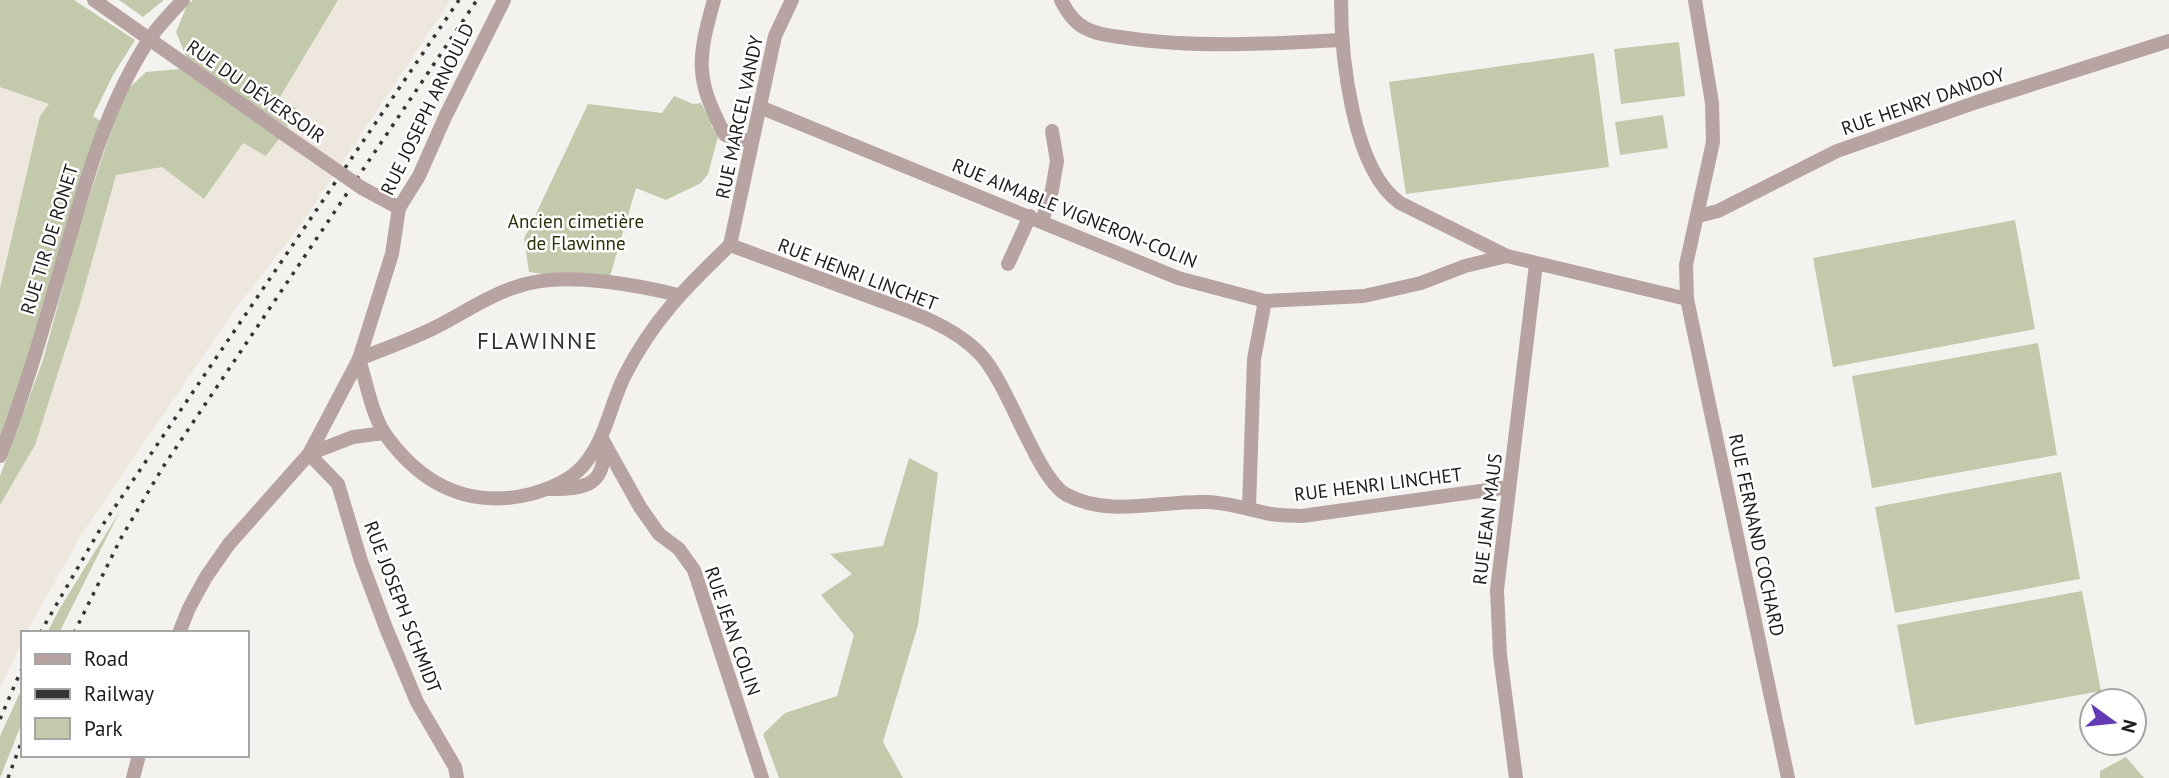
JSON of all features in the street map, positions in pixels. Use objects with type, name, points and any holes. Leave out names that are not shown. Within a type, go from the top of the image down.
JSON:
[{"type":"street","name":"RUE DU DÉVERSOIR","points":[[94,0],[362,188],[399,208]]},
{"type":"street","name":"RUE TIR DE RONET","points":[[0,456],[21,402],[89,170],[118,96],[150,39],[183,0]]},
{"type":"street","name":"RUE JOSEPH ARNOULD","points":[[309,454],[359,359],[392,254],[399,208],[419,176],[446,115],[504,0]]},
{"type":"street","points":[[715,0],[702,53],[703,85],[708,103],[726,135],[752,142]]},
{"type":"street","name":"RUE MARCEL VANDY","points":[[730,245],[775,36],[792,0]]},
{"type":"street","points":[[1061,0],[1084,28],[1104,34],[1158,42],[1302,43],[1341,40]]},
{"type":"street","points":[[1341,0],[1341,40],[1360,138],[1368,163],[1390,196],[1400,204],[1507,256],[1687,299]]},
{"type":"street","name":"RUE FERNAND COCHARD","points":[[1695,0],[1712,103],[1714,132],[1686,265],[1687,299],[1788,778]]},
{"type":"street","name":"RUE HENRY DANDOY","points":[[1698,216],[1718,211],[1837,151],[1977,102],[2169,41]]},
{"type":"street","name":"RUE AIMABLE VIGNERON-COLIN","points":[[760,107],[1178,278],[1265,301],[1364,296],[1421,283],[1465,266],[1507,256]]},
{"type":"street","points":[[1008,264],[1052,190],[1057,161],[1052,131]]},
{"type":"street","points":[[678,295],[608,283],[558,279],[533,282],[496,295],[436,327],[359,359],[384,433],[412,464],[441,487],[472,498],[509,499],[550,489],[580,468],[602,439],[612,403],[649,332],[678,295],[730,245]]},
{"type":"street","name":"RUE HENRI LINCHET","points":[[730,245],[922,317],[964,340],[994,370],[1042,465],[1060,490],[1092,505],[1119,508],[1208,502],[1272,514],[1302,516],[1366,505],[1509,488]]},
{"type":"street","name":"RUE JEAN MAUS","points":[[1516,778],[1500,655],[1497,590],[1536,264]]},
{"type":"street","points":[[1249,508],[1254,359],[1265,301]]},
{"type":"street","points":[[181,631],[194,598],[229,544],[309,454],[353,437],[384,433]]},
{"type":"street","name":"RUE JEAN COLIN","points":[[602,439],[640,507],[659,534],[680,549],[694,570],[762,778]]},
{"type":"street","name":"RUE JOSEPH SCHMIDT","points":[[309,454],[338,484],[361,561],[386,628],[417,702],[455,766],[457,778]]},
{"type":"street","points":[[131,777],[138,757]]},
{"type":"shaded area","points":[[338,0],[451,0],[300,226],[236,308],[81,535],[27,631],[21,631],[21,644],[0,688],[0,505],[35,444],[80,304],[116,174],[162,167],[204,198],[243,143],[267,156],[299,111],[280,97]]},
{"type":"shaded area","points":[[0,87],[49,104],[40,116],[0,288]]},
{"type":"green space","points":[[0,0],[74,0],[135,40],[113,75],[93,116],[106,125],[0,456],[0,288],[40,116],[49,104],[0,87]]},
{"type":"green space","points":[[119,0],[164,0],[143,17]]},
{"type":"green space","points":[[193,0],[338,0],[280,97],[299,111],[287,127],[187,59],[176,32],[187,5]]},
{"type":"green space","points":[[1679,42],[1685,96],[1621,104],[1614,49]]},
{"type":"green space","points":[[1594,53],[1609,167],[1406,194],[1389,82]]},
{"type":"green space","points":[[180,69],[279,139],[266,156],[243,143],[204,199],[162,167],[116,175],[80,304],[35,445],[0,505],[0,476],[43,360],[78,231],[123,94],[146,72]]},
{"type":"green space","name":"Ancien cimetière de Flawinne","points":[[674,96],[693,104],[701,103],[711,126],[719,133],[708,174],[701,183],[666,200],[636,188],[608,283],[529,272],[524,239],[588,104],[662,113]]},
{"type":"green space","points":[[1663,115],[1668,148],[1620,155],[1615,122]]},
{"type":"green space","points":[[2015,220],[2035,329],[1833,367],[1813,258]]},
{"type":"green space","points":[[2038,343],[2057,455],[1872,488],[1852,376]]},
{"type":"green space","points":[[909,458],[938,473],[918,625],[883,742],[903,778],[779,778],[763,734],[785,713],[837,696],[854,635],[821,595],[852,574],[830,554],[883,546]]},
{"type":"green space","points":[[2061,472],[2080,579],[1895,613],[1875,507]]},
{"type":"green space","points":[[120,511],[60,631],[48,631]]},
{"type":"green space","points":[[2082,591],[2100,687],[2078,687],[2078,695],[1915,725],[1897,625]]},
{"type":"green space","points":[[21,690],[21,725],[0,778],[0,736]]},
{"type":"green space","points":[[2126,757],[2144,778],[2100,778],[2100,771]]},
{"type":"railway","points":[[41,631],[102,526],[459,0]]},
{"type":"railway","points":[[75,631],[121,538],[163,467],[477,0]]},
{"type":"railway","points":[[0,719],[21,671]]},
{"type":"railway","points":[[8,778],[21,743]]},
{"type":"district","name":"FLAWINNE","points":[[538,341]]}]
